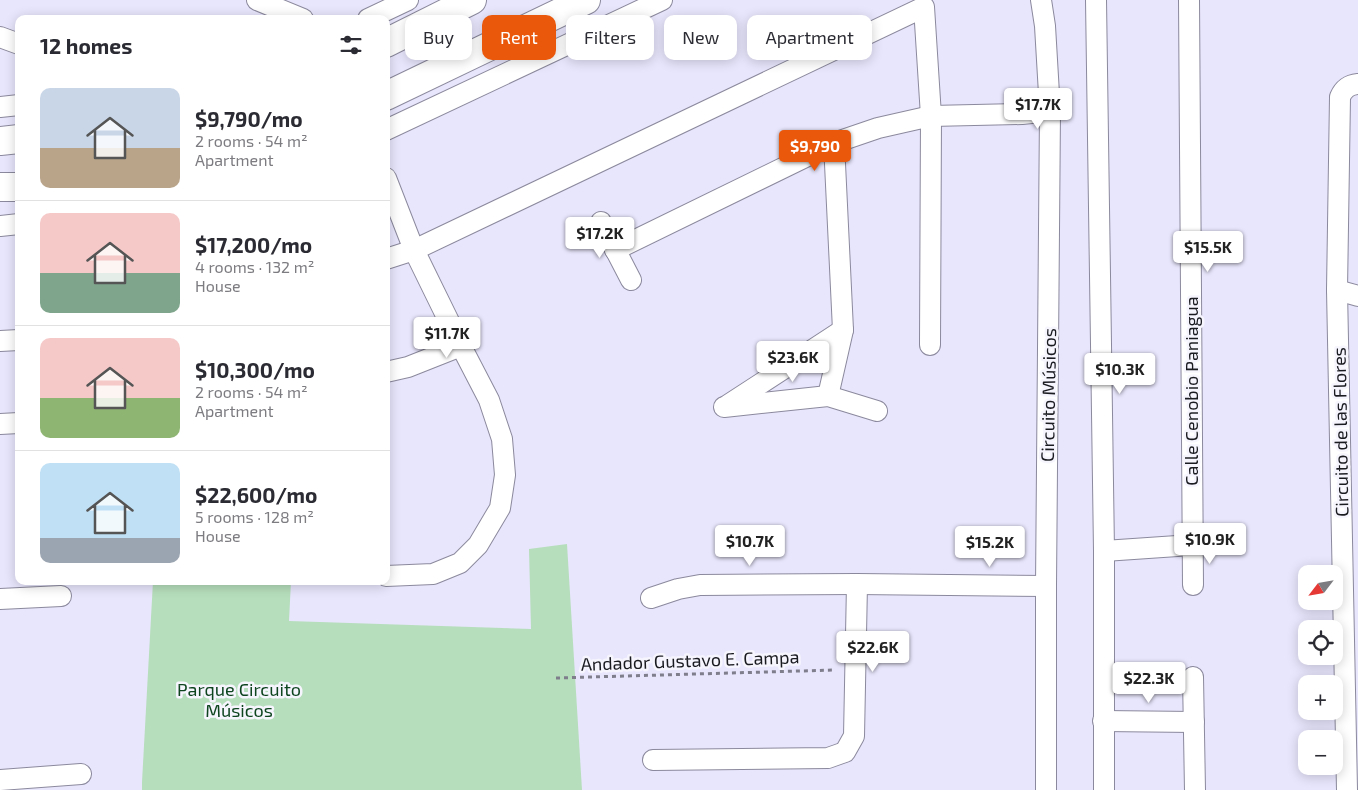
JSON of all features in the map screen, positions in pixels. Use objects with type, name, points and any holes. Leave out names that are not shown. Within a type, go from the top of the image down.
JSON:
[{"type":"main road","points":[[390,41],[472,0]]},
{"type":"main road","points":[[390,94],[586,0]]},
{"type":"main road","points":[[0,141],[15,139]]},
{"type":"main road","points":[[0,187],[15,187]]},
{"type":"street","points":[[257,0],[293,15]]},
{"type":"street","points":[[376,15],[408,0]]},
{"type":"street","points":[[390,128],[662,0]]},
{"type":"street","name":"Circuito Músicos","points":[[1041,0],[1045,26],[1050,111],[1046,790]]},
{"type":"street","points":[[1096,0],[1104,551],[1104,790]]},
{"type":"street","name":"Calle Cenobio Paniagua","points":[[1189,0],[1193,586]]},
{"type":"street","points":[[390,258],[414,250],[924,7],[931,116],[930,345]]},
{"type":"street","points":[[0,37],[15,43]]},
{"type":"street","name":"Circuito de las Flores","points":[[1347,790],[1352,755],[1350,533],[1336,290],[1340,97],[1343,91],[1350,85],[1358,84]]},
{"type":"street","points":[[0,107],[15,105]]},
{"type":"street","points":[[615,250],[834,143],[878,128],[931,116],[1022,114],[1050,111]]},
{"type":"street","points":[[828,396],[843,330],[834,143]]},
{"type":"street","points":[[390,188],[414,250],[460,346],[489,400],[502,439],[505,475],[500,508],[478,545],[460,563],[433,574],[390,576]]},
{"type":"street","points":[[601,222],[631,280]]},
{"type":"street","points":[[0,226],[15,224]]},
{"type":"street","points":[[1336,290],[1358,296]]},
{"type":"street","points":[[843,330],[724,407],[828,396],[878,411]]},
{"type":"street","points":[[0,340],[15,340]]},
{"type":"street","points":[[390,371],[408,367],[460,346]]},
{"type":"street","points":[[0,424],[15,424]]},
{"type":"street","points":[[1104,551],[1192,545]]},
{"type":"street","points":[[653,760],[828,758],[845,752],[854,736],[857,584]]},
{"type":"street","points":[[651,598],[678,589],[700,585],[1046,586]]},
{"type":"street","points":[[0,599],[61,596]]},
{"type":"street","points":[[1193,677],[1195,790]]},
{"type":"street","points":[[1103,721],[1194,722]]},
{"type":"street","points":[[0,780],[81,774]]},
{"type":"path","name":"Andador Gustavo E. Campa","points":[[556,678],[856,669]]},
{"type":"green space","name":"Parque Circuito Músicos","points":[[567,544],[582,790],[142,790],[153,585],[291,585],[289,621],[531,629],[529,549]]}]
